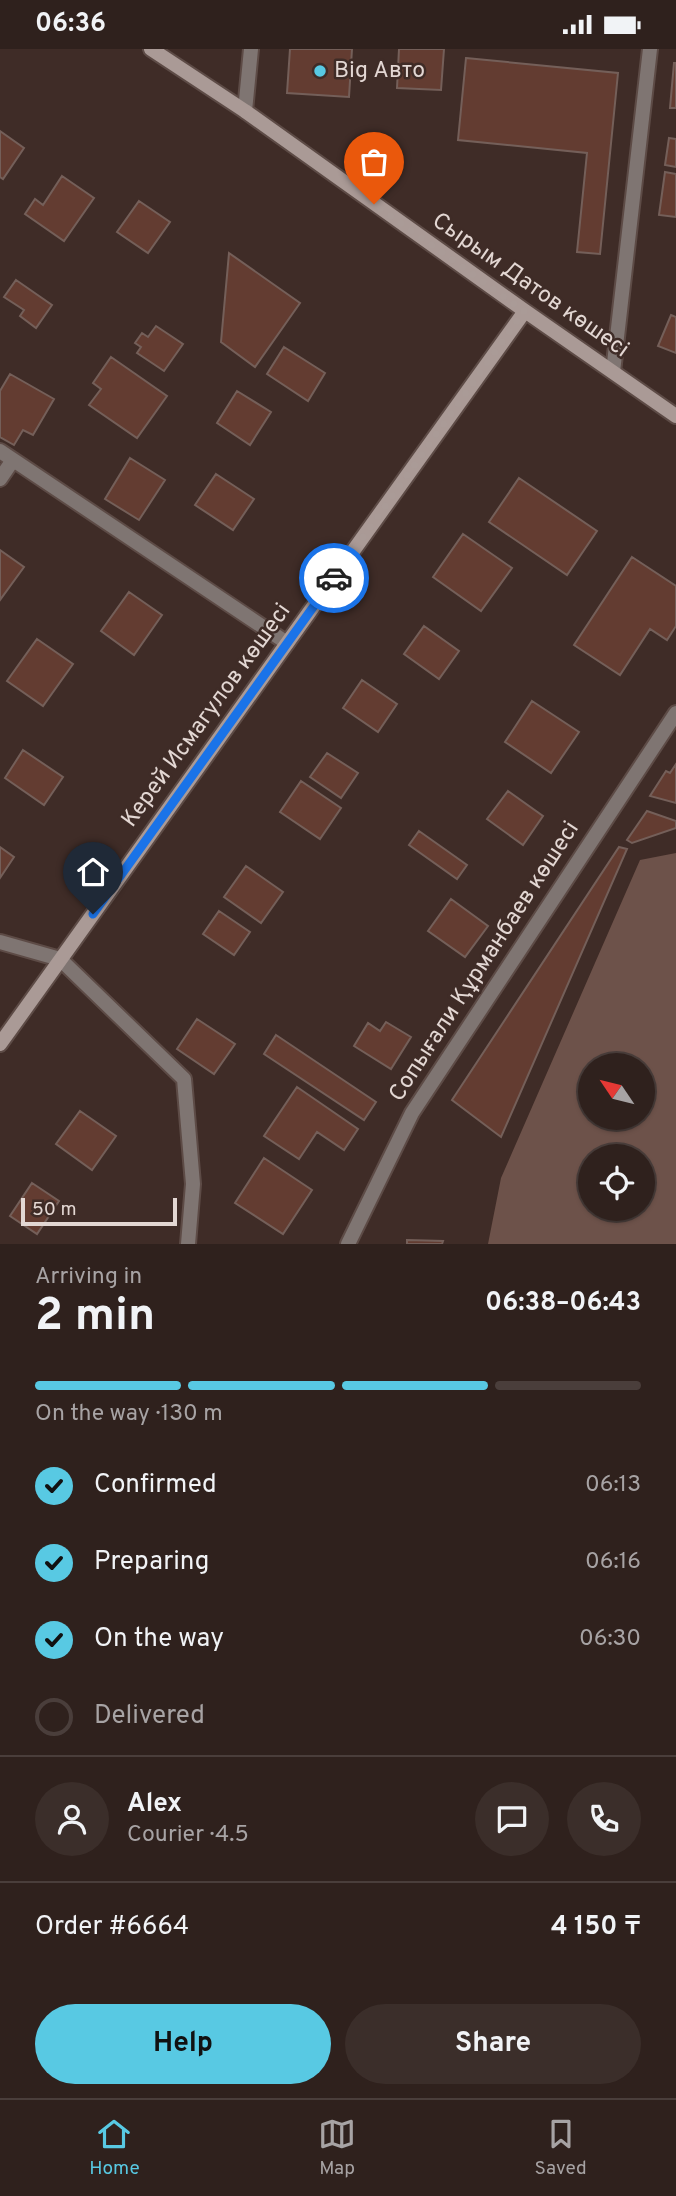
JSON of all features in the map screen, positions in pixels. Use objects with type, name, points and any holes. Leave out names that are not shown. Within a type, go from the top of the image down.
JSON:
[{"type":"street","name":"Сырым Датов көшесі","points":[[151,49],[245,111],[676,416]]},
{"type":"street","points":[[245,111],[251,49]]},
{"type":"street","points":[[612,372],[650,49]]},
{"type":"street","name":"Керей Исмагулов көшесі","points":[[0,1044],[524,311]]},
{"type":"street","points":[[0,479],[6,456],[288,643]]},
{"type":"street","name":"Сопығали Құрманбаев көшесі","points":[[348,1244],[412,1113],[676,713]]},
{"type":"street","points":[[0,942],[60,959],[184,1079],[193,1184],[188,1244]]},
{"type":"shaded area","points":[[676,853],[676,1244],[488,1244],[501,1178],[640,860]]},
{"type":"building","name":"Big Авто","points":[[290,49],[352,49],[349,97],[287,93]]},
{"type":"building","points":[[399,49],[444,49],[441,90],[397,88]]},
{"type":"building","points":[[466,58],[618,73],[600,254],[577,252],[587,153],[458,140]]},
{"type":"building","points":[[674,63],[676,108],[670,108]]},
{"type":"building","points":[[0,131],[24,148],[3,179],[0,177]]},
{"type":"building","points":[[669,138],[676,139],[676,167],[665,165]]},
{"type":"building","points":[[665,172],[676,174],[676,217],[659,215]]},
{"type":"building","points":[[62,176],[94,198],[64,241],[25,214],[35,199],[43,205]]},
{"type":"building","points":[[139,201],[170,222],[148,253],[117,232]]},
{"type":"building","points":[[229,253],[300,303],[255,367],[221,342]]},
{"type":"building","points":[[16,280],[52,305],[36,328],[20,316],[24,310],[4,297]]},
{"type":"building","points":[[671,315],[676,317],[676,353],[658,346]]},
{"type":"building","points":[[156,326],[183,344],[164,371],[137,353],[141,347],[135,343],[142,333],[148,337]]},
{"type":"building","points":[[284,347],[325,373],[308,401],[267,374]]},
{"type":"building","points":[[111,357],[167,396],[137,438],[89,405],[101,389],[93,383]]},
{"type":"building","points":[[10,374],[54,399],[33,435],[23,430],[14,445],[0,437],[0,391]]},
{"type":"building","points":[[237,391],[271,412],[250,445],[217,423]]},
{"type":"building","points":[[130,458],[165,480],[139,520],[105,499]]},
{"type":"building","points":[[216,474],[254,499],[233,530],[195,505]]},
{"type":"building","points":[[519,478],[597,531],[567,575],[489,522]]},
{"type":"building","points":[[463,534],[512,568],[481,611],[433,577]]},
{"type":"building","points":[[0,550],[24,567],[0,600]]},
{"type":"building","points":[[632,557],[676,586],[676,626],[667,640],[650,629],[620,675],[574,645]]},
{"type":"building","points":[[129,592],[162,615],[134,655],[101,631]]},
{"type":"building","points":[[424,626],[459,651],[439,679],[404,654]]},
{"type":"building","points":[[37,639],[73,664],[43,706],[7,681]]},
{"type":"building","points":[[362,680],[397,704],[378,732],[343,708]]},
{"type":"building","points":[[532,701],[579,732],[551,773],[505,742]]},
{"type":"building","points":[[23,750],[63,777],[44,805],[5,778]]},
{"type":"building","points":[[327,753],[358,773],[341,798],[310,777]]},
{"type":"building","points":[[676,764],[676,803],[650,796],[666,771],[670,773]]},
{"type":"building","points":[[301,781],[341,808],[320,839],[280,812]]},
{"type":"building","points":[[508,791],[543,816],[523,845],[487,819]]},
{"type":"building","points":[[647,811],[676,821],[676,828],[632,843],[627,840]]},
{"type":"building","points":[[419,831],[467,865],[457,879],[409,845]]},
{"type":"building","points":[[0,847],[14,857],[0,878]]},
{"type":"building","points":[[619,847],[627,849],[501,1137],[452,1100]]},
{"type":"building","points":[[246,866],[283,892],[261,923],[224,897]]},
{"type":"building","points":[[451,899],[488,926],[465,957],[428,931]]},
{"type":"building","points":[[219,911],[250,932],[234,955],[203,934]]},
{"type":"building","points":[[197,1019],[235,1044],[214,1074],[177,1049]]},
{"type":"building","points":[[386,1022],[411,1037],[391,1069],[354,1046],[368,1023],[380,1031]]},
{"type":"building","points":[[276,1035],[376,1102],[364,1120],[264,1054]]},
{"type":"building","points":[[297,1087],[358,1129],[344,1150],[317,1132],[299,1159],[264,1136]]},
{"type":"building","points":[[80,1111],[116,1136],[92,1170],[56,1144]]},
{"type":"building","points":[[264,1158],[312,1190],[283,1234],[235,1203]]},
{"type":"building","points":[[32,1183],[59,1201],[37,1234],[10,1216]]},
{"type":"building","points":[[407,1240],[443,1241],[442,1244],[407,1244]]},
{"type":"way so far","points":[[334,578],[524,311],[374,204]]},
{"type":"place","name":"Big Авто","points":[[320,71]]},
{"type":"route","points":[[93,914],[334,578]]}]
